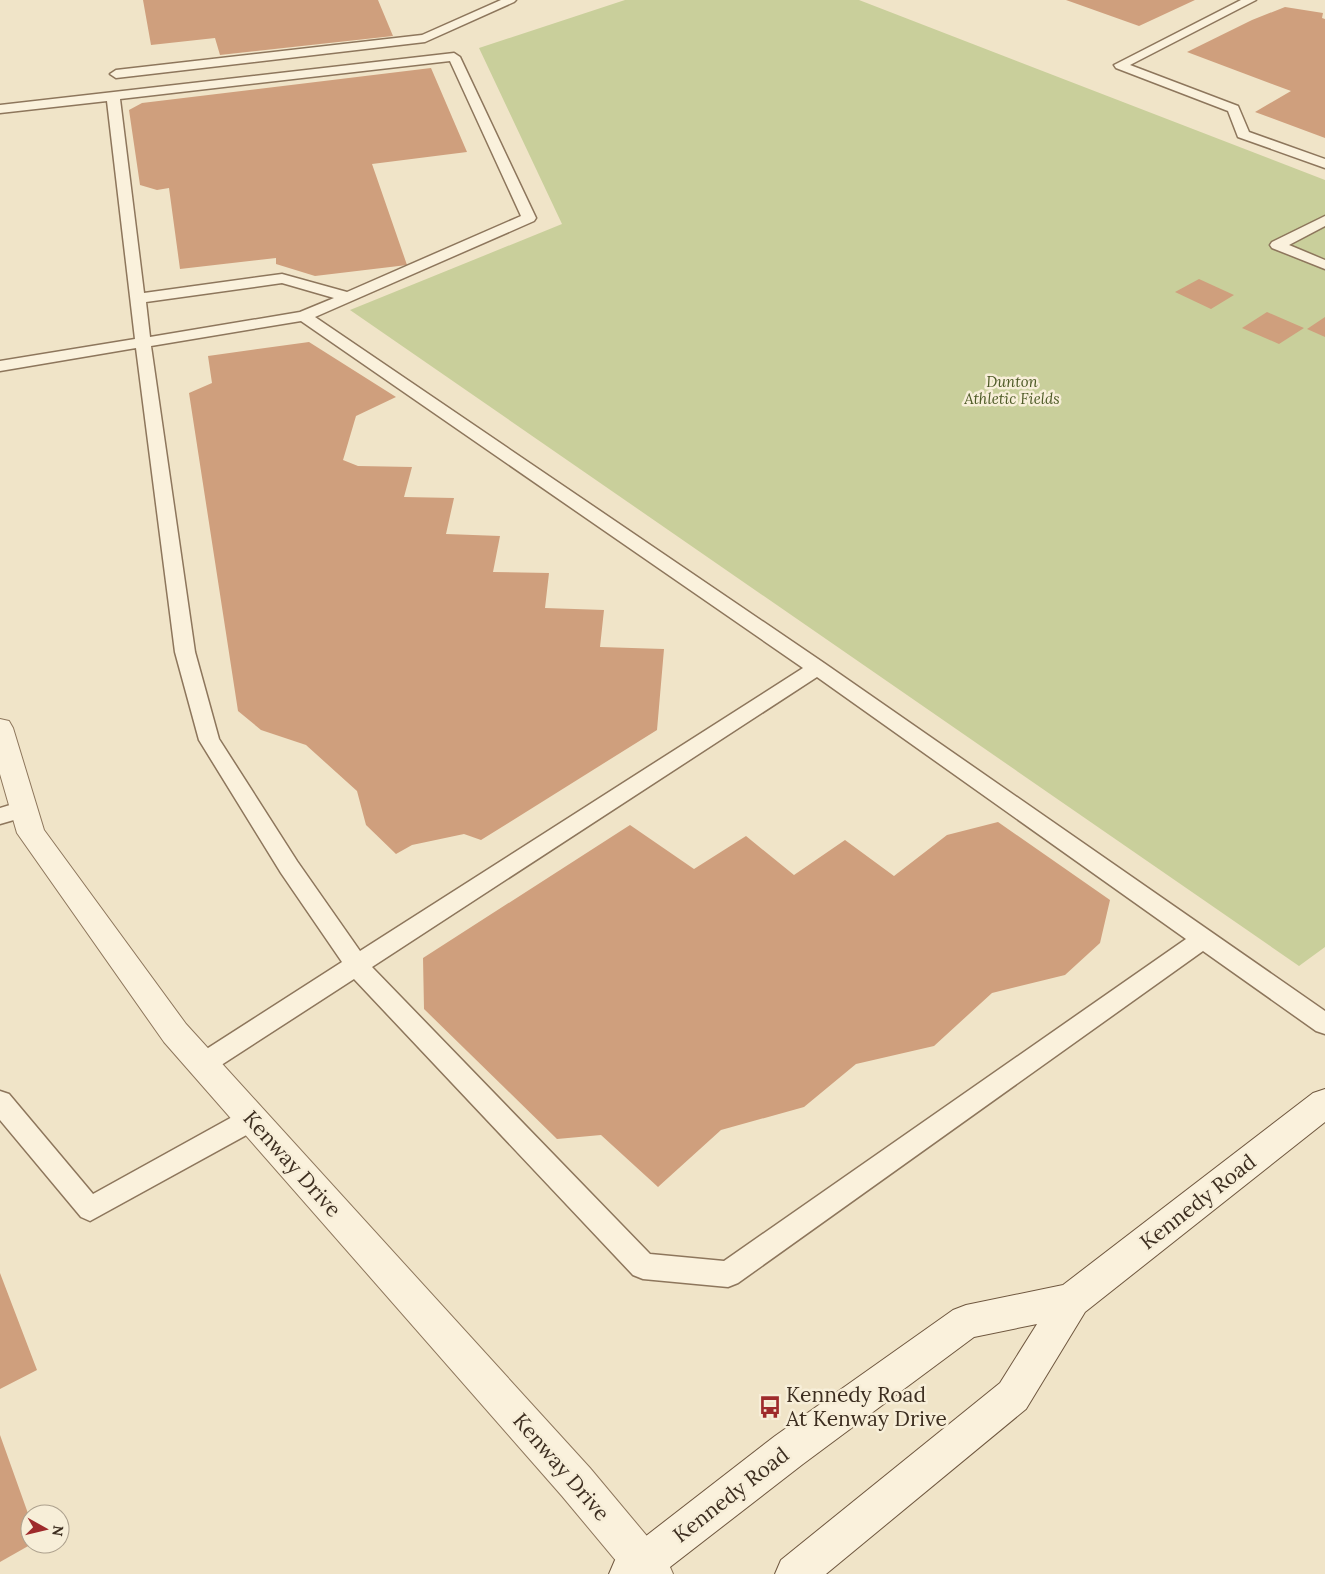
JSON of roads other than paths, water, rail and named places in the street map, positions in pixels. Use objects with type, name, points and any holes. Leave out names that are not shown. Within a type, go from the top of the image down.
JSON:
[{"type":"street","name":"Kenway Drive","points":[[0,728],[12,813],[31,833],[175,1033],[593,1502],[642,1570]]},
{"type":"street","name":"Kennedy Road","points":[[795,1574],[1013,1396],[1072,1300],[1325,1103]]},
{"type":"street","name":"Kennedy Road","points":[[642,1570],[789,1450],[966,1322],[1072,1300]]},
{"type":"lane","points":[[116,74],[425,38],[510,0]]},
{"type":"lane","points":[[1250,0],[1120,65],[1233,109],[1243,134],[1325,164]]},
{"type":"lane","points":[[0,109],[454,57],[529,218],[304,316],[0,366]]},
{"type":"lane","points":[[112,96],[143,344],[185,652],[209,740],[289,867],[357,966],[643,1266],[728,1274],[1203,939]]},
{"type":"lane","points":[[1325,220],[1277,245],[1325,265]]},
{"type":"lane","points":[[138,299],[282,278],[348,297]]},
{"type":"lane","points":[[304,316],[817,668],[1325,1024]]},
{"type":"lane","points":[[203,1064],[817,668]]},
{"type":"lane","points":[[0,1102],[90,1209],[252,1118]]},
{"type":"place","name":"Kennedy Road At Kenway Drive","points":[[770,1407]]},
{"type":"park label","name":"Dunton Athletic Fields","points":[[1012,390]]}]
